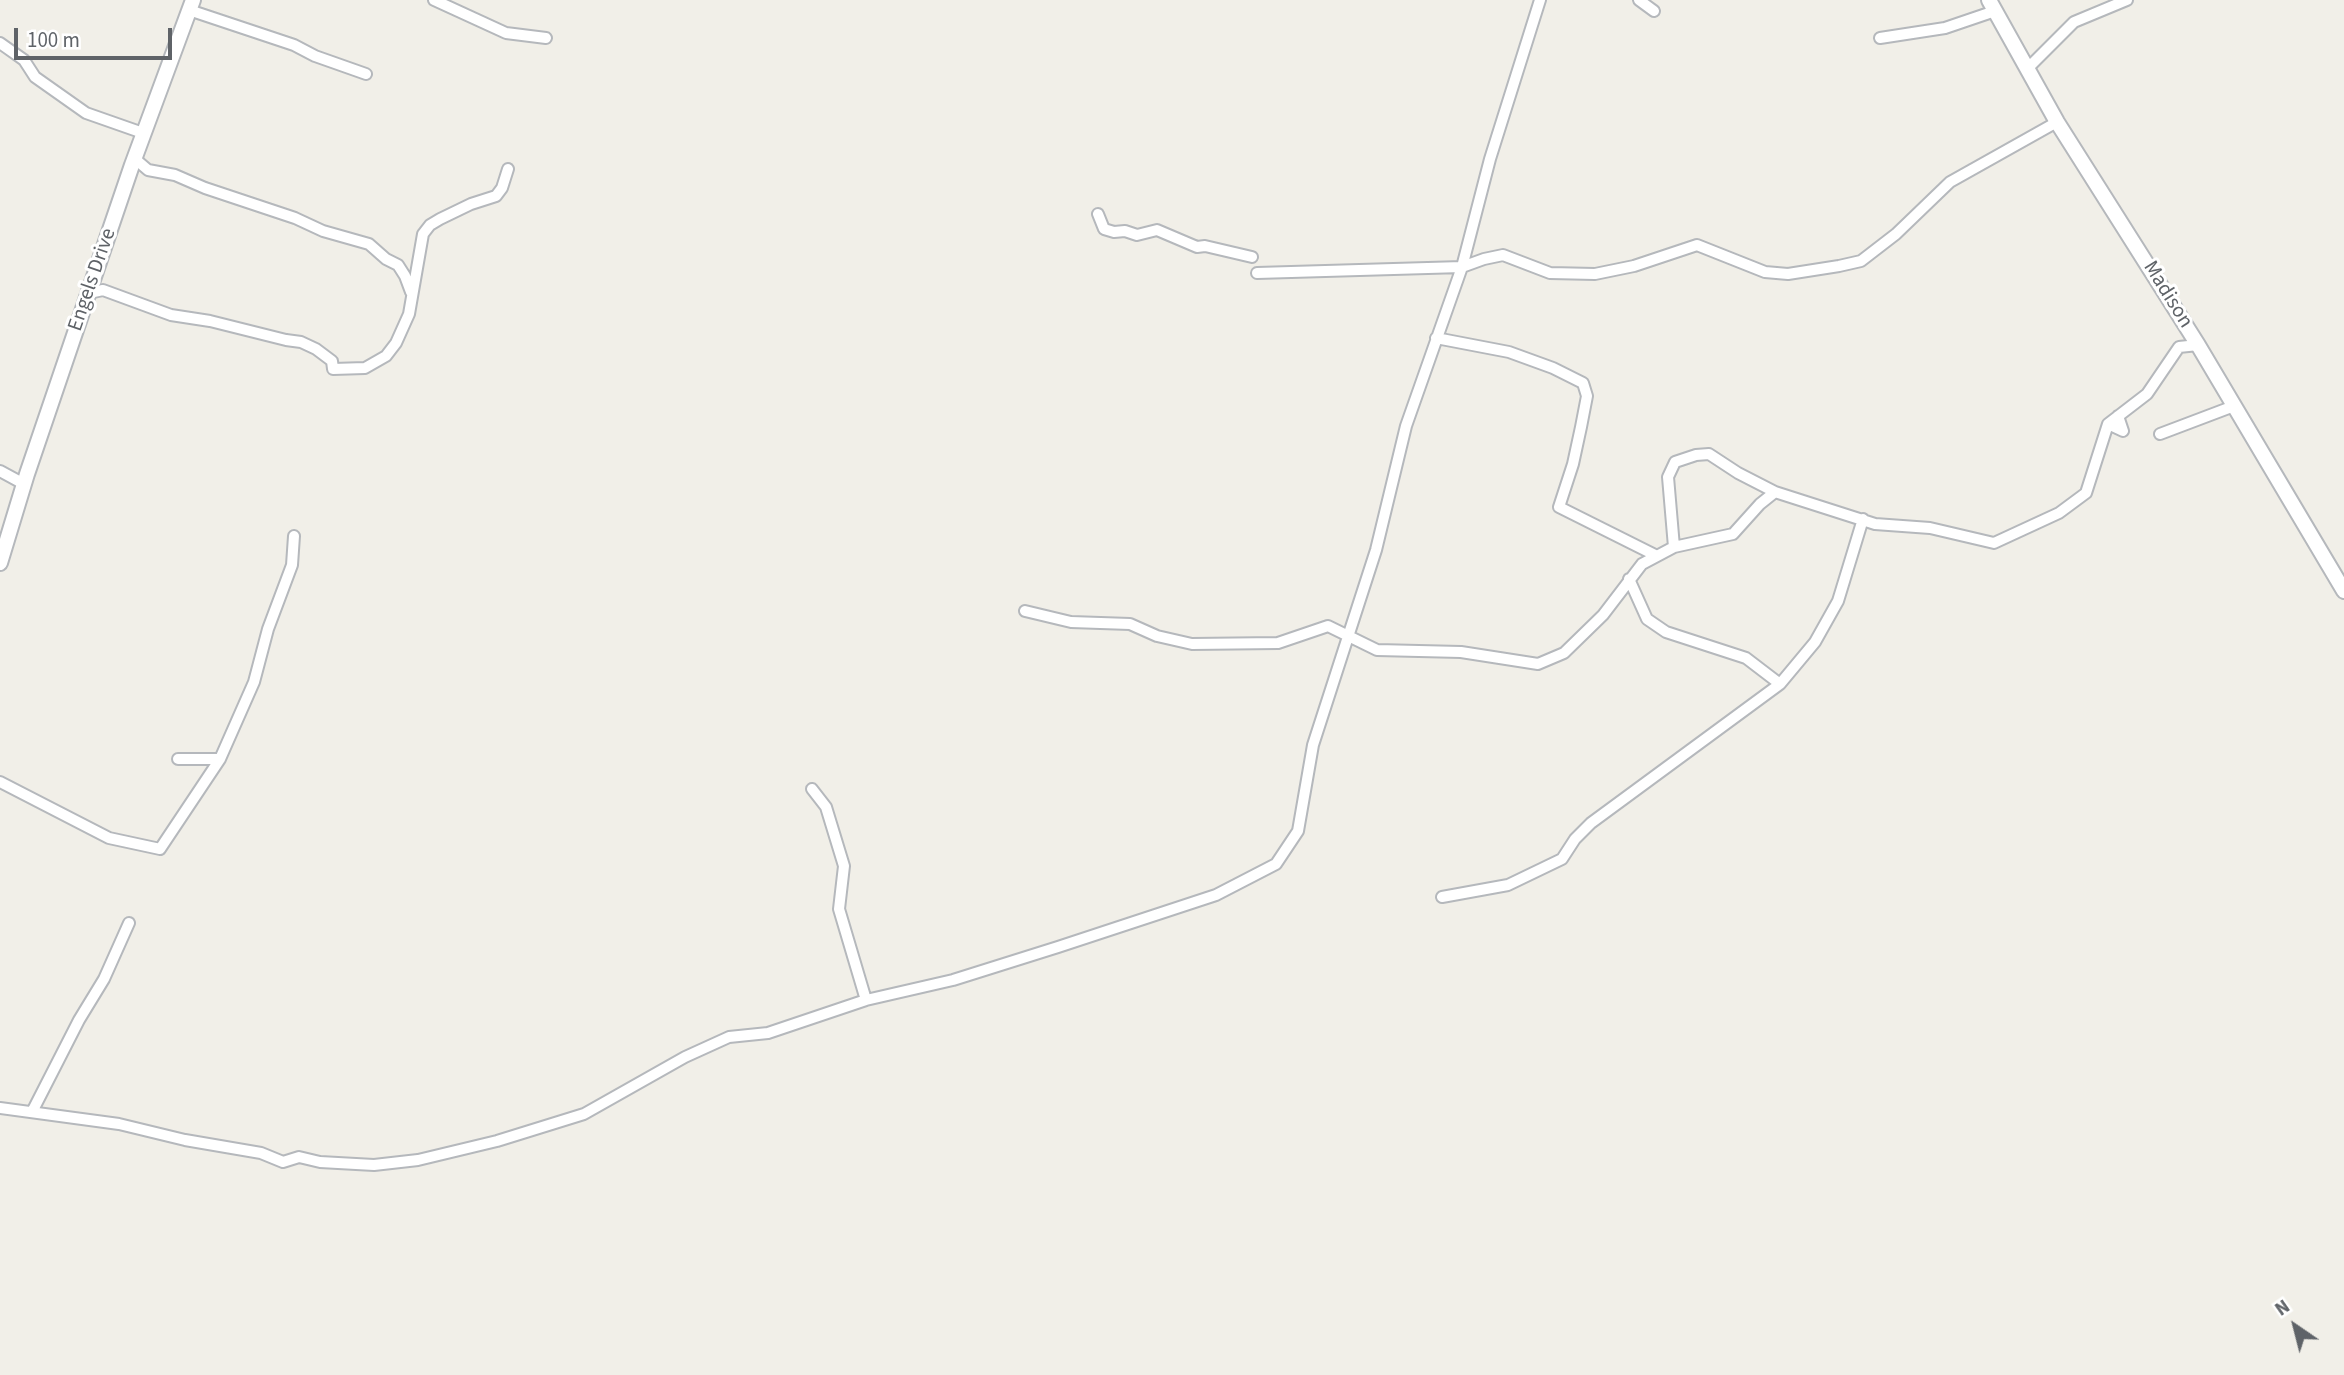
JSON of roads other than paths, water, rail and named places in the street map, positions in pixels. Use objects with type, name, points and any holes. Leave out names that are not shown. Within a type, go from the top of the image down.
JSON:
[{"type":"street","points":[[434,0],[506,33],[546,38]]},
{"type":"street","points":[[0,1108],[119,1124],[185,1140],[261,1153],[283,1162],[299,1157],[320,1162],[374,1165],[418,1160],[497,1141],[584,1114],[685,1057],[729,1037],[768,1032],[866,1000],[953,979],[1058,947],[1216,895],[1276,864],[1298,831],[1313,745],[1376,550],[1406,426],[1462,267],[1490,159],[1540,0]]},
{"type":"street","points":[[1639,0],[1654,11]]},
{"type":"street","points":[[2027,69],[2074,22],[2127,0]]},
{"type":"street","points":[[191,5],[366,74]]},
{"type":"street","name":"Engels Drive","points":[[0,563],[134,158],[191,5]]},
{"type":"street","points":[[1880,38],[1945,28],[1992,5]]},
{"type":"street","name":"Madison","points":[[1992,5],[2057,122],[2198,345],[2344,592]]},
{"type":"street","points":[[0,43],[24,60],[34,77],[86,113],[143,133]]},
{"type":"street","points":[[1257,272],[1462,267],[1503,256],[1550,274],[1595,274],[1634,266],[1698,246],[1765,272],[1788,274],[1861,261],[1896,234],[1950,182],[2057,122]]},
{"type":"street","points":[[134,158],[148,170],[175,175],[205,188],[295,218],[323,231],[369,244],[386,259],[398,265],[411,292]]},
{"type":"street","points":[[89,293],[103,290],[171,315],[301,342],[332,361],[333,369],[365,368],[386,356],[396,343],[409,314],[423,234],[430,225],[440,219],[496,196],[509,169]]},
{"type":"street","points":[[1098,214],[1104,229],[1114,232],[1138,235],[1157,230],[1197,247],[1205,246],[1252,257]]},
{"type":"street","points":[[1436,338],[1509,352],[1553,368],[1583,383],[1587,396],[1573,464],[1559,507],[1657,555]]},
{"type":"street","points":[[1674,547],[1668,477],[1675,462],[1709,454],[1775,492],[1875,524],[1930,528],[1994,543],[2059,513],[2086,494],[2108,424],[2147,394],[2179,347],[2198,345]]},
{"type":"street","points":[[2160,434],[2234,406]]},
{"type":"street","points":[[0,471],[24,484]]},
{"type":"street","points":[[1025,611],[1071,622],[1129,624],[1157,636],[1192,644],[1278,643],[1328,626],[1377,650],[1461,652],[1538,664],[1564,653],[1603,615],[1642,564],[1674,547],[1733,534],[1760,503],[1775,492]]},
{"type":"street","points":[[1442,897],[1508,884],[1562,859],[1575,839],[1591,823],[1780,684],[1815,642],[1838,601],[1863,519]]},
{"type":"street","points":[[0,782],[109,838],[160,849],[220,759],[254,682],[268,629],[292,565],[294,536]]},
{"type":"street","points":[[1629,579],[1647,619],[1666,632],[1746,658],[1780,684]]},
{"type":"street","points":[[178,759],[220,759]]},
{"type":"street","points":[[813,789],[826,807],[844,866],[839,909],[866,1000]]},
{"type":"street","points":[[32,1112],[79,1020],[104,979],[129,923]]}]
